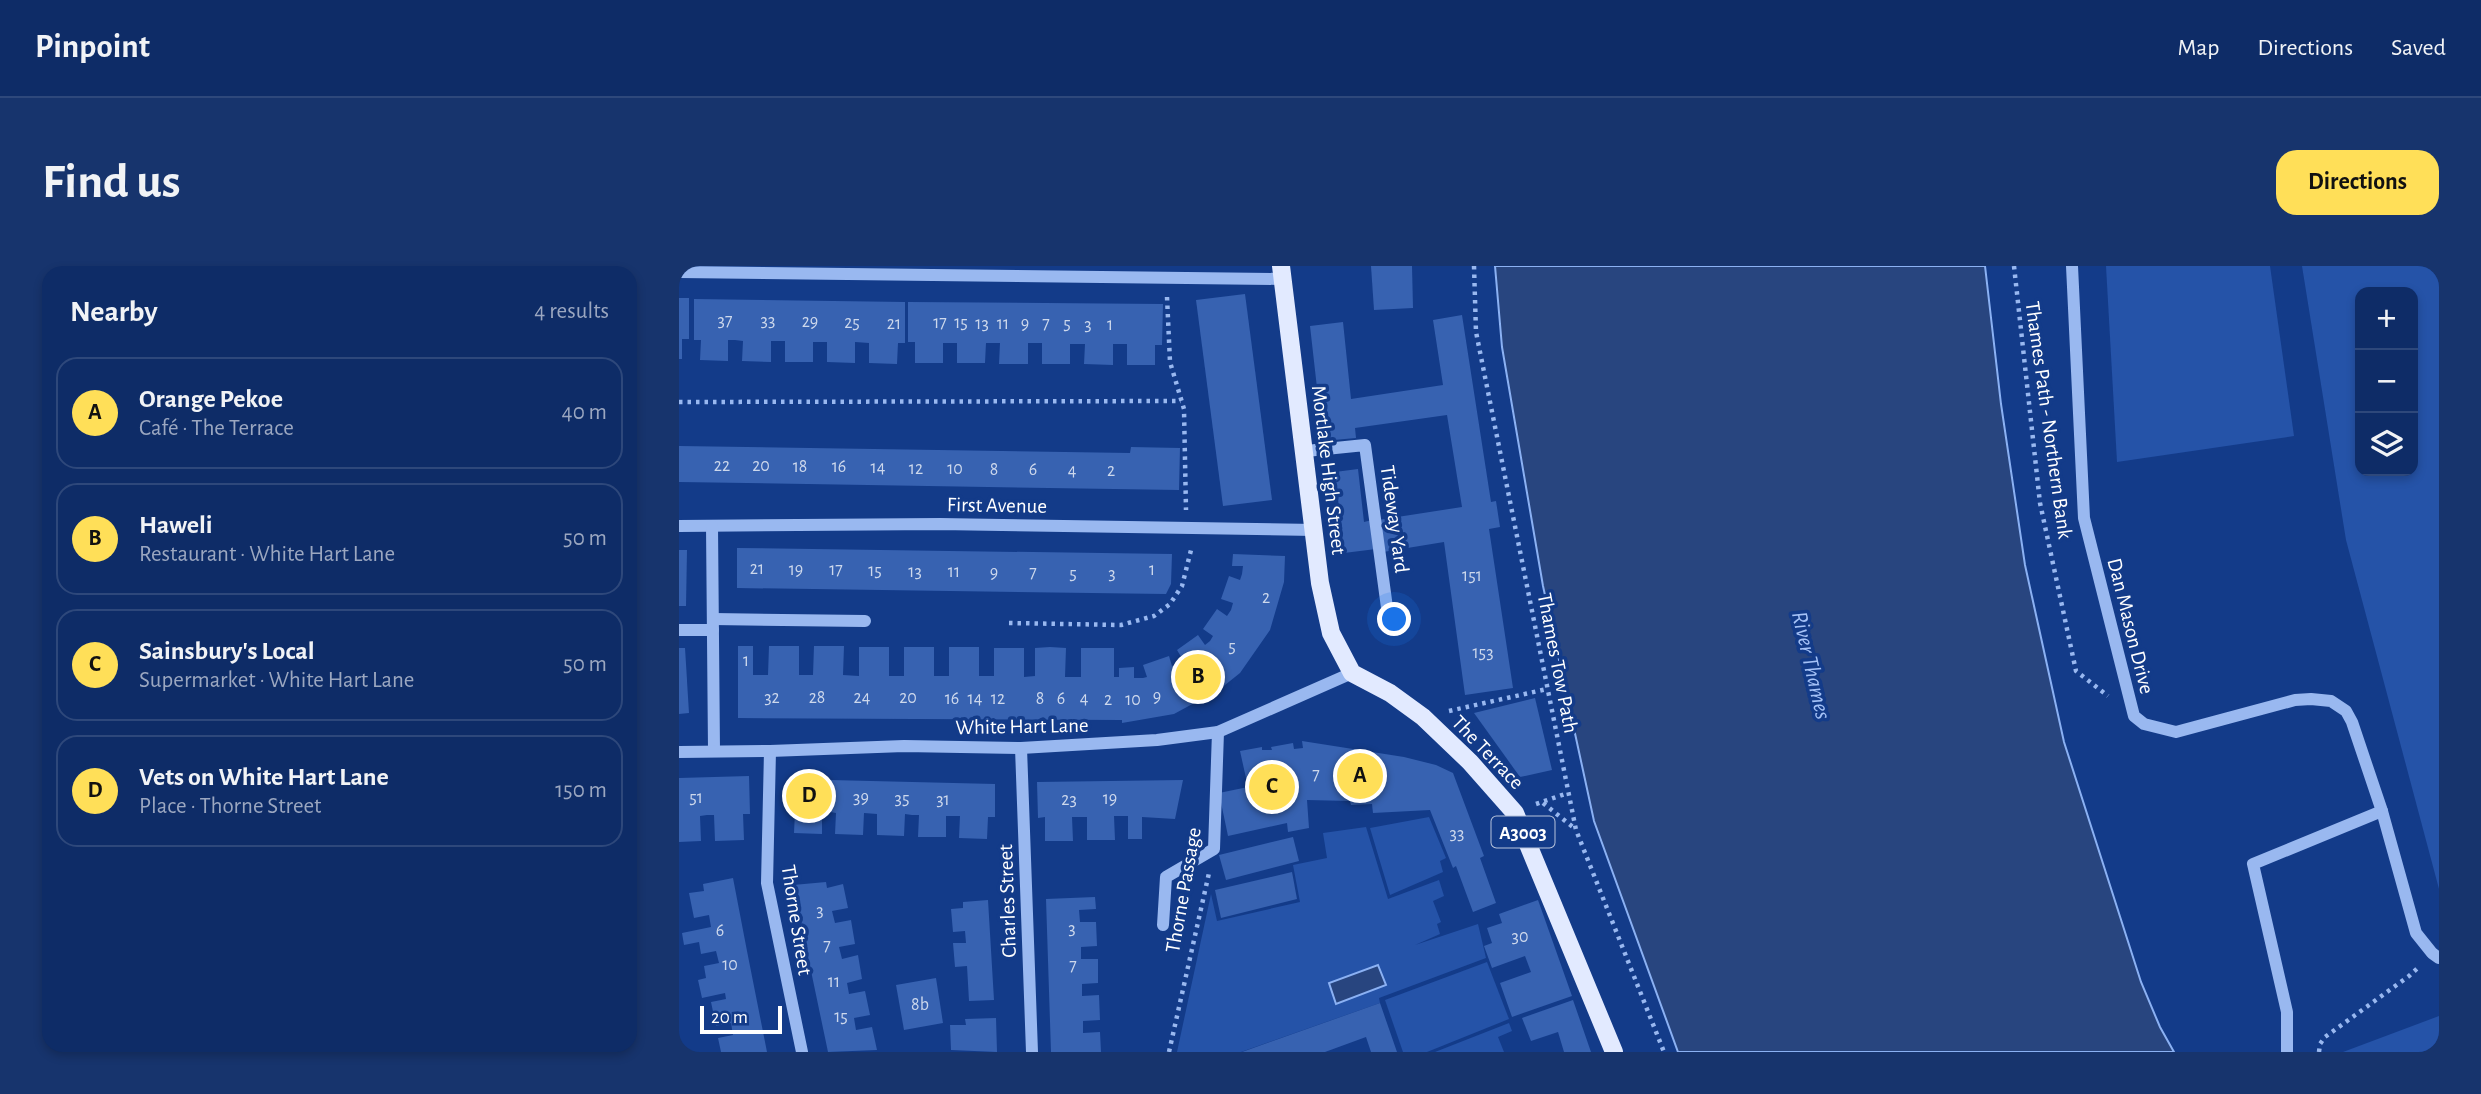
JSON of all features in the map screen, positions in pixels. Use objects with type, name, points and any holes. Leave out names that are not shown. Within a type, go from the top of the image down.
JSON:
[{"type":"main road","name":"Mortlake High Street","points":[[1281,272],[1320,583],[1331,633],[1352,673]]},
{"type":"main road","name":"The Terrace","points":[[1352,673],[1390,693],[1423,717],[1470,762],[1515,813],[1614,1052]]},
{"type":"street","name":"Dan Mason Drive","points":[[2072,266],[2084,518],[2134,716],[2144,724],[2176,732],[2295,700],[2331,701],[2346,711],[2382,811],[2416,933],[2435,956]]},
{"type":"street","points":[[679,272],[1166,277],[1281,272]]},
{"type":"street","name":"Tideway Yard","points":[[1305,452],[1365,445],[1388,615]]},
{"type":"street","name":"First Avenue","points":[[679,526],[940,524],[1315,530]]},
{"type":"street","points":[[712,526],[714,751]]},
{"type":"street","points":[[679,630],[713,624],[865,621]]},
{"type":"street","name":"White Hart Lane","points":[[679,752],[904,746],[1021,748],[1157,740],[1218,732],[1352,673]]},
{"type":"street","name":"Thorne Passage","points":[[1214,849],[1218,732]]},
{"type":"street","name":"Charles Street","points":[[1021,748],[1032,1052]]},
{"type":"street","name":"Thorne Street","points":[[770,751],[767,883],[802,1052]]},
{"type":"street","points":[[2287,1052],[2287,1012],[2253,864],[2382,811]]},
{"type":"street","points":[[1163,925],[1166,877],[1214,849]]},
{"type":"path","name":"Thames Tow Path","points":[[1474,266],[1476,332],[1576,830],[1664,1052]]},
{"type":"path","name":"Thames Path - Northern Bank","points":[[2014,266],[2040,503],[2076,671],[2134,716]]},
{"type":"path","points":[[1009,623],[1121,625],[1154,616],[1170,604],[1182,586],[1192,552],[1184,409],[1170,362],[1166,277]]},
{"type":"path","points":[[679,402],[1181,401]]},
{"type":"path","points":[[1423,717],[1547,689]]},
{"type":"path","points":[[1530,806],[1568,793]]},
{"type":"path","points":[[1542,802],[1576,830]]},
{"type":"path","name":"Thorne Passage","points":[[1169,1052],[1214,849]]},
{"type":"path","points":[[2319,1051],[2325,1037],[2435,956]]},
{"type":"shaded area","points":[[2106,266],[2270,266],[2294,436],[2117,462]]},
{"type":"shaded area","points":[[2302,266],[2439,266],[2439,889],[2346,540]]},
{"type":"shaded area","points":[[1429,817],[1446,858],[1440,861],[1443,872],[1390,895],[1370,828]]},
{"type":"shaded area","points":[[1366,827],[1388,899],[1439,880],[1444,896],[1433,901],[1441,922],[1437,924],[1440,934],[1415,945],[1478,924],[1486,958],[1379,998],[1380,1003],[1241,1052],[1177,1052],[1211,894],[1217,921],[1300,902],[1293,865],[1327,858],[1323,833]]},
{"type":"shaded area","points":[[1487,962],[1509,1019],[1427,1052],[1403,1052],[1385,1000]]},
{"type":"shaded area","points":[[2439,1016],[2439,1052],[2343,1052]]},
{"type":"shaded area","points":[[1509,1023],[1512,1031],[1498,1037],[1504,1052],[1435,1052]]},
{"type":"water","name":"River Thames","points":[[1495,266],[1985,266],[2001,404],[2025,565],[2064,742],[2141,982],[2174,1052],[1678,1052],[1594,821],[1543,586],[1502,347]]},
{"type":"water","points":[[1378,965],[1386,985],[1336,1004],[1329,983]]},
{"type":"building","points":[[1371,266],[1412,266],[1413,308],[1374,310]]},
{"type":"building","points":[[1245,294],[1272,500],[1223,506],[1196,300]]},
{"type":"building","points":[[679,298],[689,298],[689,339],[682,339],[682,359],[679,359]]},
{"type":"building","points":[[694,299],[905,302],[905,343],[898,343],[897,364],[869,363],[869,343],[855,342],[855,363],[827,362],[827,342],[813,342],[813,362],[785,362],[785,341],[771,341],[771,362],[742,361],[743,341],[735,340],[728,340],[728,361],[700,360],[701,340],[694,340]]},
{"type":"building","points":[[908,302],[1163,304],[1162,345],[1155,345],[1155,365],[1127,365],[1127,344],[1113,344],[1113,365],[1084,364],[1085,344],[1070,344],[1070,364],[1042,364],[1042,343],[1028,343],[1028,364],[999,364],[1000,343],[986,343],[985,363],[957,363],[957,343],[943,343],[943,363],[915,363],[915,342],[908,342]]},
{"type":"building","points":[[1462,315],[1491,502],[1496,501],[1500,527],[1489,529],[1513,688],[1465,695],[1444,542],[1383,552],[1378,520],[1462,507],[1447,415],[1355,428],[1356,438],[1323,441],[1310,326],[1343,322],[1351,399],[1443,385],[1433,320]]},
{"type":"building","points":[[679,446],[1130,453],[1131,447],[1180,448],[1179,490],[679,482]]},
{"type":"building","points":[[1358,469],[1364,522],[1372,520],[1376,549],[1344,553],[1335,472]]},
{"type":"building","points":[[737,548],[1172,554],[1171,584],[1166,594],[737,588]]},
{"type":"building","points":[[679,550],[687,550],[686,606],[679,606]]},
{"type":"building","points":[[1233,554],[1285,556],[1284,582],[1270,630],[1240,673],[1220,689],[1174,714],[1122,723],[1122,720],[738,718],[738,646],[753,646],[753,675],[768,675],[769,646],[799,646],[799,675],[813,675],[814,646],[844,646],[843,675],[859,676],[859,647],[889,647],[889,676],[904,676],[904,647],[934,647],[934,676],[949,676],[949,647],[979,647],[979,676],[994,676],[994,648],[1024,648],[1024,677],[1035,676],[1035,648],[1050,647],[1066,648],[1065,677],[1081,677],[1081,648],[1114,648],[1114,677],[1119,677],[1119,668],[1134,667],[1134,678],[1147,677],[1143,665],[1169,656],[1172,666],[1179,664],[1183,660],[1177,650],[1198,635],[1205,645],[1210,641],[1213,636],[1203,629],[1217,609],[1227,616],[1233,603],[1221,599],[1229,576],[1240,580],[1242,574],[1243,566],[1232,566]]},
{"type":"building","points":[[679,648],[685,648],[689,713],[679,714]]},
{"type":"building","points":[[1535,698],[1552,770],[1520,777],[1474,713]]},
{"type":"building","points":[[1302,741],[1404,757],[1436,765],[1453,773],[1484,856],[1480,858],[1496,903],[1473,912],[1456,866],[1453,868],[1430,810],[1373,813],[1372,804],[1351,805],[1350,801],[1307,800],[1309,828],[1288,832],[1287,823],[1228,836],[1219,793],[1248,787],[1240,751],[1262,747],[1262,750],[1272,750],[1271,747],[1293,743],[1294,749],[1303,748]]},
{"type":"building","points":[[749,776],[750,814],[743,814],[744,840],[715,841],[714,815],[707,815],[700,816],[701,841],[679,842],[679,778]]},
{"type":"building","points":[[789,779],[995,784],[995,817],[988,817],[987,839],[959,838],[960,816],[946,816],[946,837],[918,837],[919,815],[905,814],[904,836],[877,835],[877,814],[864,813],[863,835],[835,834],[836,813],[830,812],[822,812],[822,834],[794,833],[795,811],[788,811]]},
{"type":"building","points":[[1183,780],[1175,819],[1142,817],[1142,839],[1128,839],[1128,816],[1114,816],[1115,840],[1087,840],[1087,817],[1072,817],[1073,841],[1045,841],[1045,817],[1038,818],[1037,782]]},
{"type":"building","points":[[1293,837],[1299,861],[1226,880],[1219,855]]},
{"type":"building","points":[[1292,872],[1297,899],[1221,918],[1215,890]]},
{"type":"building","points":[[733,878],[767,1052],[721,1052],[718,1038],[733,1035],[731,1023],[716,1026],[711,1002],[726,999],[725,993],[702,998],[698,980],[706,978],[704,966],[719,963],[716,951],[701,954],[699,942],[684,945],[682,933],[711,927],[709,915],[694,918],[689,893],[704,891],[703,884]]},
{"type":"building","points":[[826,882],[827,888],[843,884],[848,908],[832,911],[835,923],[851,920],[855,944],[839,947],[842,959],[858,955],[862,979],[847,983],[849,994],[865,991],[870,1015],[854,1018],[856,1030],[872,1027],[877,1050],[828,1052],[793,885]]},
{"type":"building","points":[[1095,897],[1096,909],[1079,910],[1080,922],[1096,922],[1097,946],[1081,947],[1081,959],[1098,959],[1098,983],[1082,984],[1082,996],[1099,995],[1100,1020],[1083,1021],[1083,1033],[1100,1032],[1101,1052],[1051,1052],[1046,899]]},
{"type":"building","points":[[988,900],[994,1000],[969,1001],[967,966],[955,967],[953,943],[966,943],[965,931],[953,932],[951,909],[963,908],[963,902]]},
{"type":"building","points":[[1538,900],[1572,996],[1512,1017],[1500,983],[1531,972],[1525,956],[1492,968],[1484,946],[1492,943],[1487,928],[1502,923],[1499,914]]},
{"type":"building","points":[[936,978],[943,1023],[904,1030],[896,985]]},
{"type":"building","points":[[1573,1000],[1591,1052],[1564,1052],[1558,1032],[1531,1041],[1522,1018]]},
{"type":"building","points":[[1380,1003],[1397,1052],[1371,1052],[1366,1037],[1325,1052],[1242,1052]]},
{"type":"building","points":[[996,1018],[997,1052],[951,1050],[950,1025],[966,1025],[965,1019]]},
{"type":"place","name":"Haweli","points":[[1198,677]]},
{"type":"place","name":"Orange Pekoe","points":[[1360,776]]},
{"type":"place","name":"Sainsbury's Local","points":[[1272,787]]},
{"type":"place","name":"Vets on White Hart Lane","points":[[809,796]]}]
